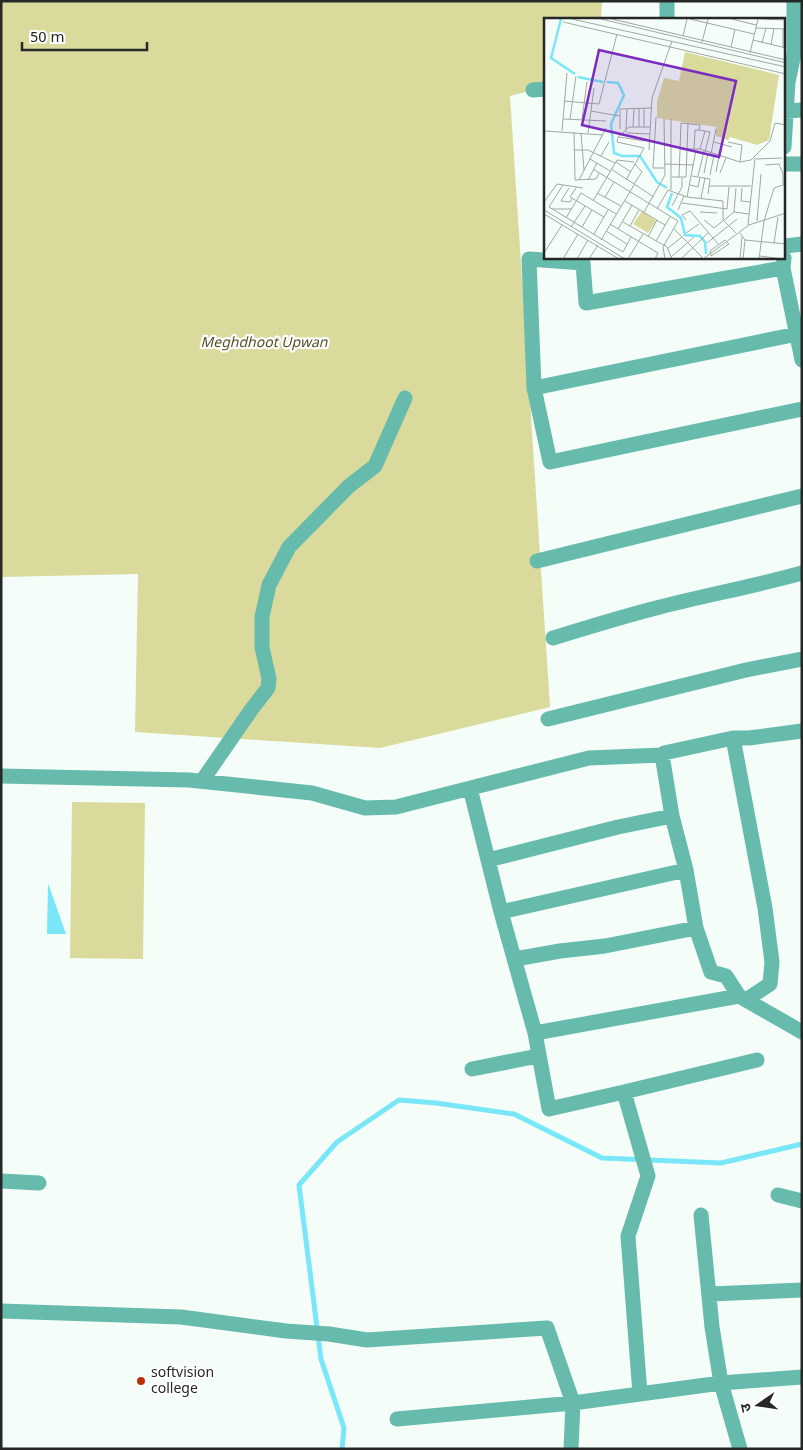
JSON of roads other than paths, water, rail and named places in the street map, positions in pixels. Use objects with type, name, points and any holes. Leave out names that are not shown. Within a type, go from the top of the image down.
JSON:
[{"type":"street","points":[[667,1],[667,18]]},
{"type":"street","points":[[794,1],[789,22],[798,54],[786,82],[786,111],[802,110]]},
{"type":"street","points":[[786,164],[802,164]]},
{"type":"street","points":[[786,246],[802,244]]},
{"type":"street","points":[[802,360],[799,333],[784,263],[586,303],[582,260],[530,259],[534,388],[550,462],[802,409]]},
{"type":"street","points":[[534,388],[799,333]]},
{"type":"street","points":[[196,781],[268,688],[269,679],[262,647],[262,617],[269,584],[290,547],[349,486],[375,466],[405,398]]},
{"type":"street","points":[[537,561],[802,496]]},
{"type":"street","points":[[553,638],[660,607],[765,583],[802,572]]},
{"type":"street","points":[[548,719],[746,670],[802,659]]},
{"type":"street","points":[[1,776],[196,781],[312,793],[365,808],[396,807],[588,758],[662,755],[733,738],[748,738],[802,730]]},
{"type":"street","points":[[535,1033],[743,998],[770,984],[772,962],[765,908],[733,738]]},
{"type":"street","points":[[662,755],[672,816],[686,870],[696,928],[711,972],[726,976],[743,998],[802,1032]]},
{"type":"street","points":[[470,788],[501,912],[535,1033],[549,1109],[757,1060]]},
{"type":"street","points":[[488,860],[610,829],[672,816]]},
{"type":"street","points":[[501,912],[686,870]]},
{"type":"street","points":[[515,959],[605,946],[696,928]]},
{"type":"street","points":[[472,1069],[538,1056]]},
{"type":"street","points":[[624,1092],[648,1176],[628,1236],[640,1394]]},
{"type":"street","points":[[1,1181],[39,1183]]},
{"type":"street","points":[[778,1195],[802,1201]]},
{"type":"street","points":[[701,1215],[712,1327],[721,1383],[740,1449]]},
{"type":"street","points":[[710,1294],[802,1290]]},
{"type":"street","points":[[1,1312],[181,1318],[367,1340],[547,1328],[573,1403],[571,1449]]},
{"type":"street","points":[[397,1419],[573,1403],[721,1383],[802,1377]]},
{"type":"water","points":[[48,883],[66,934],[47,934]]},
{"type":"waterway","points":[[342,1449],[344,1428],[321,1359],[299,1185],[337,1142],[399,1100],[514,1114],[602,1158],[721,1163],[802,1144]]},
{"type":"place","name":"softvision college","points":[[141,1381]]},
{"type":"park label","name":"Meghdhoot Upwan","points":[[264,343]]}]
